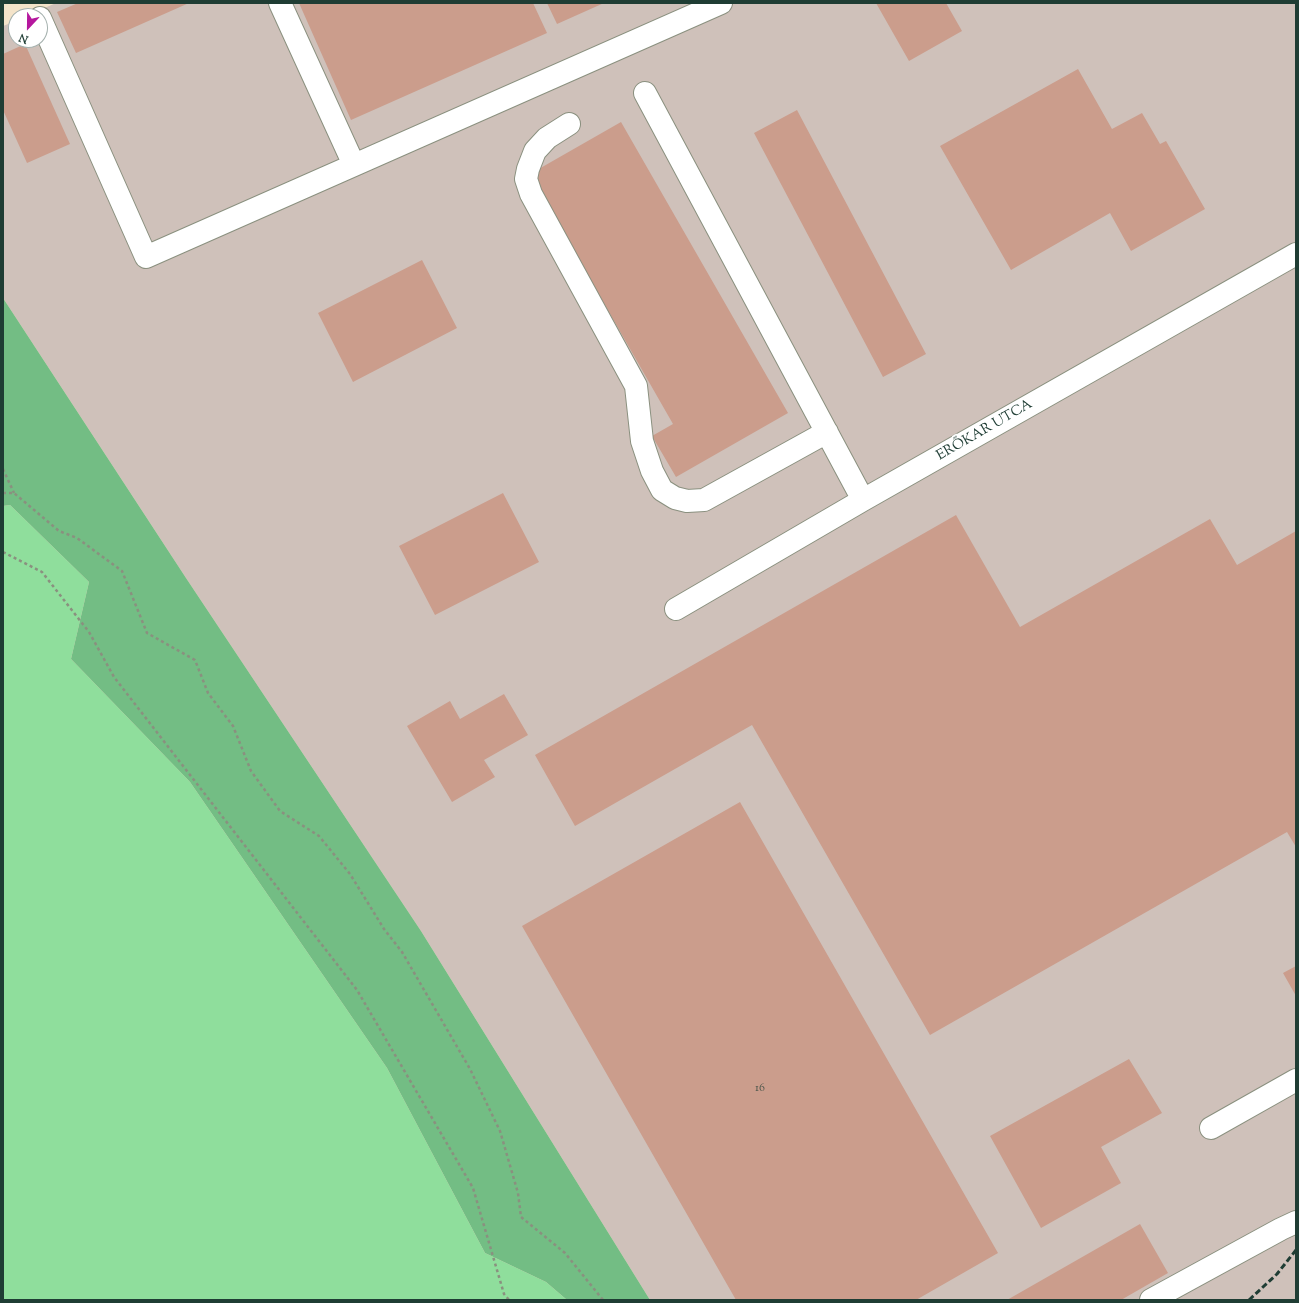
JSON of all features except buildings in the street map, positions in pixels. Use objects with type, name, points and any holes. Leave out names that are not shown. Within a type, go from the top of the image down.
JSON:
[{"type":"street","points":[[280,3],[354,165]]},
{"type":"street","points":[[48,35],[146,256],[721,3]]},
{"type":"street","points":[[645,93],[863,500]]},
{"type":"street","points":[[569,124],[547,138],[535,151],[526,179],[531,194],[636,386],[642,441],[652,471],[662,490],[675,498],[687,501],[704,500],[827,432]]},
{"type":"street","name":"ERŐKAR UTCA","points":[[676,610],[863,500],[1296,254]]},
{"type":"street","points":[[1211,1128],[1296,1080]]},
{"type":"street","points":[[1151,1300],[1296,1222]]},
{"type":"path","points":[[3,468],[14,493],[59,531],[77,538],[122,571],[147,634],[195,660],[208,693],[233,726],[251,771],[280,811],[319,836],[350,874],[384,929],[406,959],[470,1069],[500,1131],[518,1193],[521,1218],[565,1253],[603,1300]]},
{"type":"path","points":[[3,493],[14,493]]},
{"type":"path","points":[[3,552],[42,572],[90,632],[114,677],[357,990],[473,1188],[504,1294],[509,1300]]},
{"type":"shaded area","points":[[56,3],[1296,3],[1296,1300],[650,1300],[421,931],[186,578],[3,298],[3,26],[8,24],[8,48],[48,48],[48,8],[44,8]]},
{"type":"green space","points":[[3,298],[186,578],[421,931],[650,1300],[567,1300],[546,1282],[485,1253],[387,1068],[190,782],[71,659],[89,582],[10,505],[3,506]]},
{"type":"green space","points":[[10,505],[89,582],[71,659],[190,782],[387,1068],[485,1253],[546,1282],[567,1300],[3,1300],[3,506]]},
{"type":"railway","points":[[1249,1300],[1277,1274],[1296,1250]]}]
